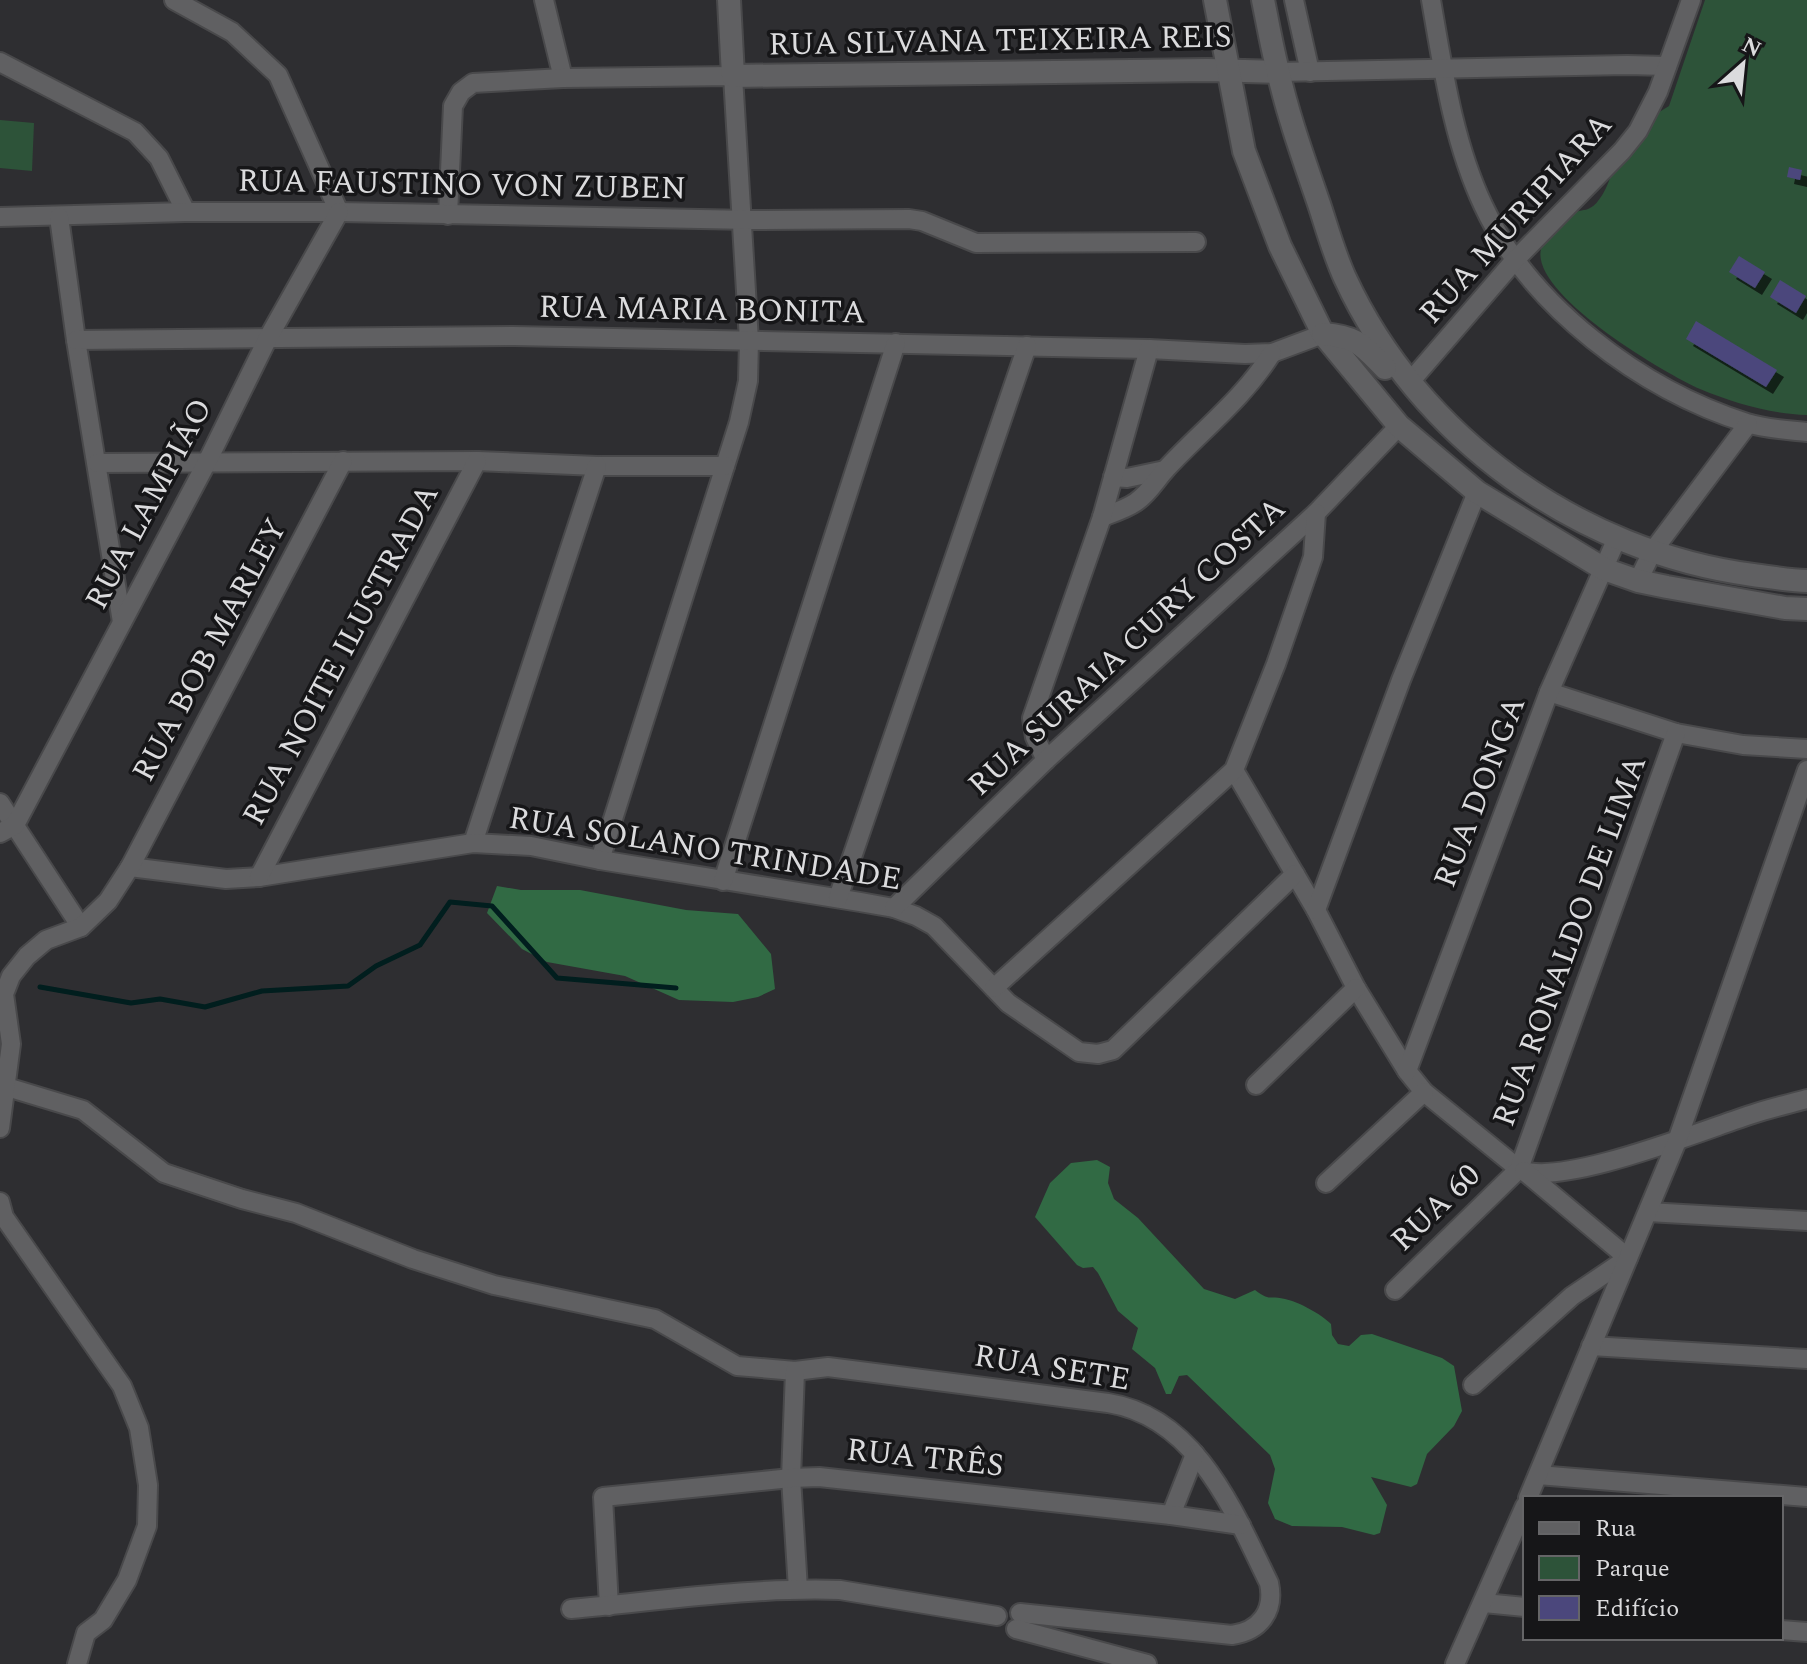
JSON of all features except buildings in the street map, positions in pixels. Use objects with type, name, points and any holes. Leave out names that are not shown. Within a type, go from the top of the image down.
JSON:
[{"type":"main road","points":[[729,0],[733,76]]},
{"type":"main road","points":[[1215,0],[1244,151],[1280,246],[1323,334],[1399,426],[1477,492],[1604,569],[1638,581],[1747,602],[1807,609]]},
{"type":"main road","points":[[1263,0],[1291,122],[1344,276],[1382,346],[1409,383],[1464,440],[1569,515],[1652,552],[1715,570],[1807,581]]},
{"type":"main road","name":"RUA SILVANA TEIXEIRA REIS","points":[[733,76],[1278,72]]},
{"type":"main road","points":[[1323,334],[1358,341],[1392,375],[1409,383]]},
{"type":"street","points":[[174,0],[232,32],[278,75],[339,212]]},
{"type":"street","points":[[544,0],[563,78]]},
{"type":"street","points":[[1294,0],[1310,72]]},
{"type":"street","points":[[1431,0],[1453,118],[1483,206],[1515,260],[1570,320],[1626,366],[1690,400],[1748,424],[1807,432]]},
{"type":"street","name":"RUA MURIPIARA","points":[[1409,383],[1515,260],[1638,131],[1658,92],[1691,0]]},
{"type":"street","points":[[0,62],[135,132],[159,158],[186,212]]},
{"type":"street","name":"RUA SILVANA TEIXEIRA REIS","points":[[1278,72],[1667,66]]},
{"type":"street","points":[[600,860],[739,422],[748,381],[749,341],[733,76]]},
{"type":"street","name":"RUA SILVANA TEIXEIRA REIS","points":[[448,215],[453,106],[461,92],[473,83],[563,78],[733,76]]},
{"type":"street","name":"RUA FAUSTINO VON ZUBEN","points":[[0,217],[339,212],[922,221],[976,243],[1196,242]]},
{"type":"street","name":"RUA LAMPIÃO","points":[[8,829],[207,462],[268,338],[339,212]]},
{"type":"street","points":[[59,217],[122,622]]},
{"type":"street","name":"RUA MARIA BONITA","points":[[76,340],[514,336],[1149,349],[1245,354],[1272,353],[1323,334]]},
{"type":"street","points":[[723,881],[896,343]]},
{"type":"street","points":[[838,898],[1027,346]]},
{"type":"street","points":[[1046,760],[1035,737],[1032,718],[1102,517],[1149,349]]},
{"type":"street","points":[[1102,517],[1135,503],[1152,488],[1165,470],[1237,400],[1272,353]]},
{"type":"street","points":[[1638,581],[1652,552],[1748,424]]},
{"type":"street","name":"RUA SURAIA CURY COSTA","points":[[894,908],[1046,760],[1316,513],[1399,426]]},
{"type":"street","name":"RUA BOB MARLEY","points":[[81,927],[108,901],[130,867],[343,461]]},
{"type":"street","points":[[97,463],[477,461],[597,466],[725,466]]},
{"type":"street","name":"RUA NOITE ILUSTRADA","points":[[259,877],[477,461]]},
{"type":"street","points":[[473,843],[597,466]]},
{"type":"street","points":[[1113,477],[1127,478],[1165,470]]},
{"type":"street","points":[[1316,910],[1401,680],[1477,492]]},
{"type":"street","points":[[994,988],[1234,770],[1276,664],[1313,557],[1316,513]]},
{"type":"street","name":"RUA DONGA","points":[[1407,1071],[1549,692],[1617,538]]},
{"type":"street","points":[[1549,692],[1676,733],[1743,745],[1807,749]]},
{"type":"street","name":"RUA RONALDO DE LIMA","points":[[1522,1170],[1676,733]]},
{"type":"street","points":[[1234,770],[1316,910],[1356,988],[1407,1071],[1424,1092],[1628,1258]]},
{"type":"street","points":[[1529,1496],[1677,1141],[1807,770]]},
{"type":"street","points":[[0,803],[8,829],[81,927],[46,940],[27,956],[11,976],[4,994],[11,1044],[0,1128]]},
{"type":"street","name":"RUA SOLANO TRINDADE","points":[[130,867],[226,879],[259,877],[473,843],[531,846],[894,908],[934,926],[1008,1003],[1079,1052],[1105,1053],[1113,1050],[1295,874]]},
{"type":"street","points":[[1256,1085],[1356,988]]},
{"type":"street","name":"RUA SETE","points":[[7,1087],[83,1110],[164,1173],[296,1213],[389,1250],[494,1285],[655,1319],[737,1366],[795,1371],[828,1367],[1122,1405],[1149,1414],[1195,1454],[1211,1475],[1241,1525],[1269,1583],[1271,1602],[1263,1619],[1249,1631],[1232,1635],[1018,1621]]},
{"type":"street","points":[[1326,1183],[1424,1092]]},
{"type":"street","points":[[1522,1170],[1547,1171],[1612,1162],[1755,1113],[1807,1099]]},
{"type":"street","name":"RUA 60","points":[[1395,1290],[1522,1170]]},
{"type":"street","points":[[0,1202],[4,1217],[122,1386],[139,1428],[148,1485],[147,1526],[127,1580],[103,1620],[86,1633],[77,1664]]},
{"type":"street","points":[[1648,1212],[1807,1221]]},
{"type":"street","points":[[1473,1385],[1572,1296],[1628,1258]]},
{"type":"street","points":[[1591,1346],[1807,1359]]},
{"type":"street","points":[[795,1371],[791,1478],[798,1589]]},
{"type":"street","points":[[1171,1515],[1195,1454]]},
{"type":"street","points":[[1538,1475],[1807,1497]]},
{"type":"street","name":"RUA TRÊS","points":[[609,1606],[603,1497],[819,1477],[1241,1525]]},
{"type":"street","points":[[1455,1664],[1523,1511]]},
{"type":"street","points":[[571,1609],[798,1589],[840,1590],[997,1616],[999,1627],[1005,1631],[1018,1621],[1147,1664]]},
{"type":"street","points":[[1484,1603],[1523,1607]]},
{"type":"street","points":[[1783,1630],[1807,1632]]},
{"type":"green space","points":[[1705,0],[1807,0],[1807,415],[1752,407],[1700,389],[1658,367],[1577,309],[1556,288],[1543,267],[1541,249],[1550,234],[1569,216],[1596,203],[1656,114],[1669,106]]},
{"type":"green space","points":[[0,120],[34,123],[32,171],[0,168]]},
{"type":"green space","points":[[497,886],[521,890],[580,890],[686,910],[738,914],[771,954],[775,989],[758,997],[733,1002],[679,1000],[625,976],[547,962],[522,949],[487,913]]},
{"type":"green space","points":[[1097,1160],[1110,1167],[1108,1183],[1114,1199],[1138,1218],[1204,1289],[1235,1299],[1255,1290],[1267,1297],[1291,1301],[1316,1312],[1331,1324],[1332,1335],[1338,1344],[1349,1346],[1361,1335],[1372,1334],[1442,1358],[1454,1366],[1462,1411],[1454,1426],[1427,1454],[1417,1484],[1411,1487],[1371,1477],[1387,1505],[1380,1533],[1374,1535],[1342,1527],[1292,1526],[1275,1519],[1268,1503],[1275,1469],[1270,1455],[1187,1375],[1179,1376],[1171,1394],[1166,1394],[1155,1368],[1132,1349],[1138,1328],[1118,1311],[1098,1273],[1093,1267],[1077,1265],[1035,1217],[1050,1183],[1071,1163]]},
{"type":"waterway","points":[[40,987],[131,1003],[160,999],[205,1007],[262,991],[348,986],[376,966],[420,945],[450,902],[492,906],[557,978],[676,988]]}]
